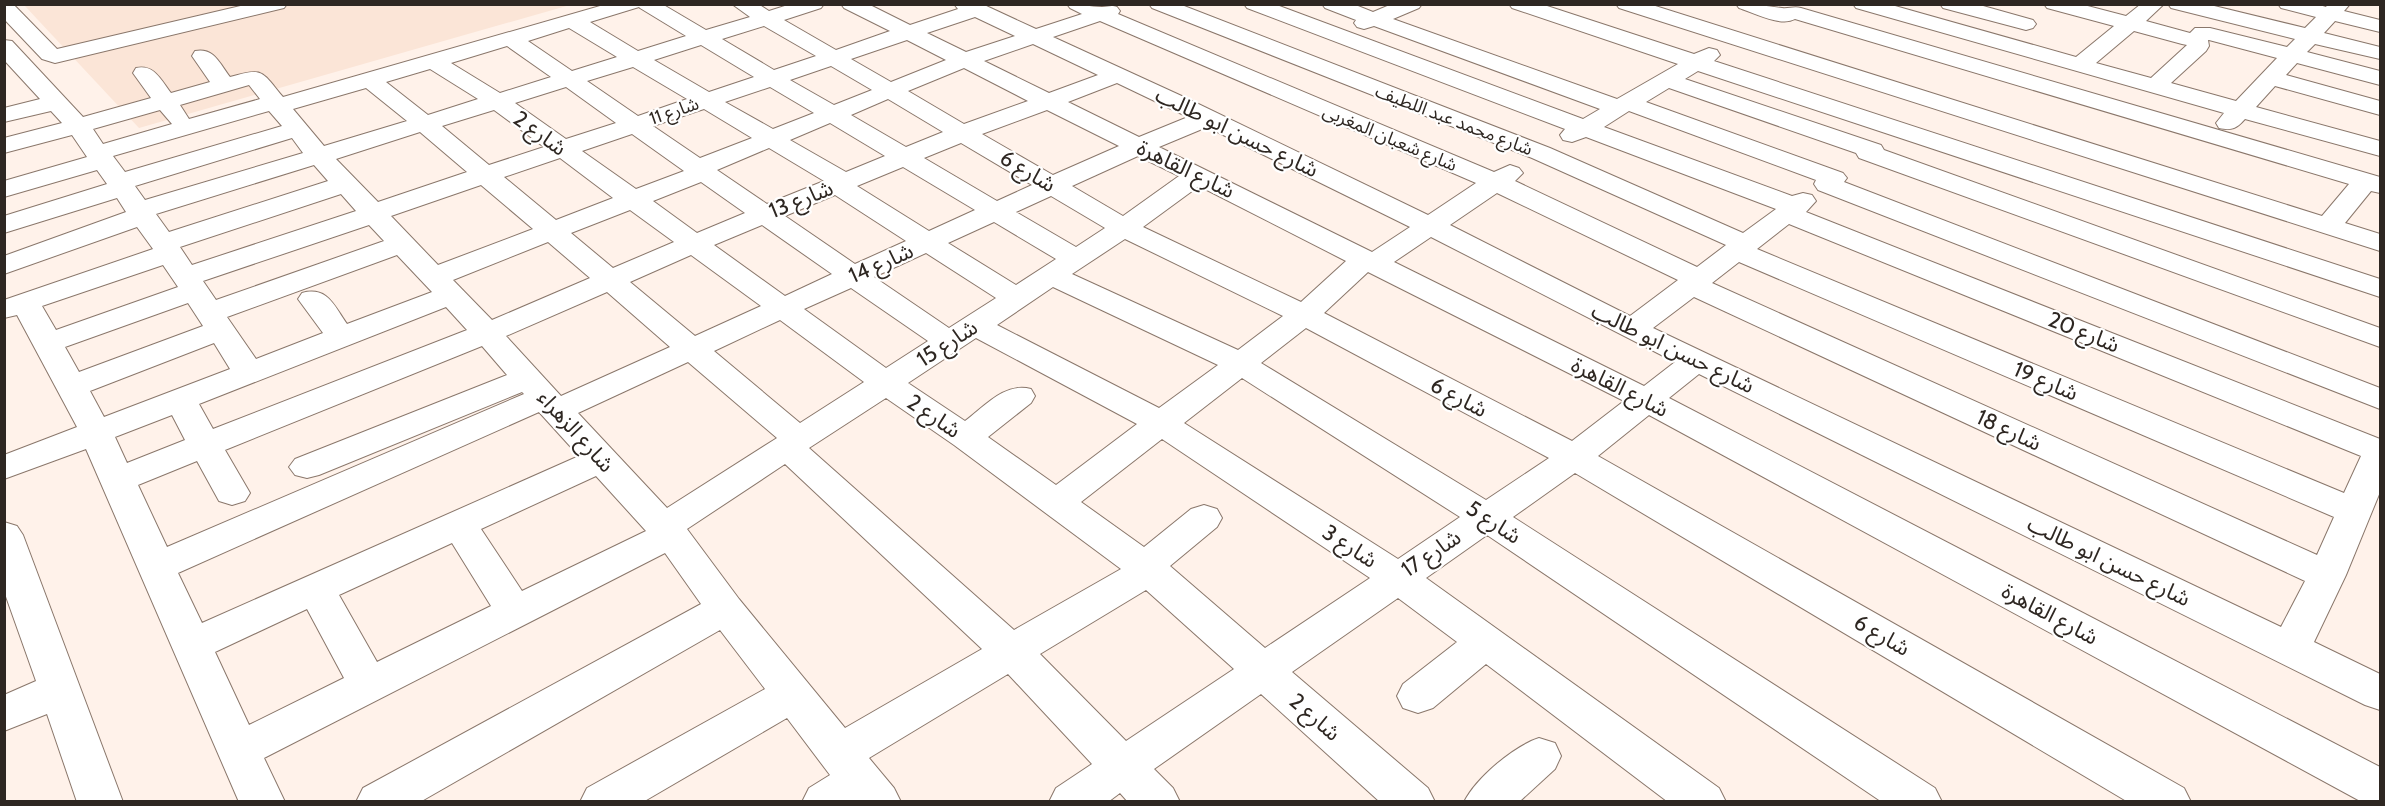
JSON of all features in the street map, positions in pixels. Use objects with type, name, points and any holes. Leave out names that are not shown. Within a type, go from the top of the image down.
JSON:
[{"type":"street","points":[[4,7],[50,54],[55,56],[277,4]]},
{"type":"street","points":[[4,189],[265,100],[369,79],[630,4]]},
{"type":"street","name":"شارع 5","points":[[647,4],[996,211],[1063,267],[1239,363],[1486,517],[1919,801]]},
{"type":"street","points":[[4,266],[141,213],[704,38],[755,12],[813,4]]},
{"type":"street","name":"شارع القاهرة","points":[[851,4],[1647,400],[2380,789]]},
{"type":"street","name":"شارع شعبان المغربى","points":[[1077,4],[1231,79],[1495,182],[1695,282]]},
{"type":"street","points":[[4,468],[341,337],[552,231],[632,200],[832,114],[965,60],[1129,4]]},
{"type":"street","name":"شارع محمد عبد اللطيف","points":[[1159,4],[1540,153],[1742,247]]},
{"type":"street","name":"شارع 20","points":[[1254,4],[1584,128],[1791,210],[2380,451]]},
{"type":"street","points":[[1332,4],[1373,19],[1628,98],[1830,181],[2380,399]]},
{"type":"street","points":[[1519,4],[1582,25],[1680,72],[1870,152],[2380,338]]},
{"type":"street","points":[[1626,4],[1936,102],[2045,111],[2241,171],[2373,183]]},
{"type":"street","points":[[1746,4],[1796,11],[1885,46],[1929,67]]},
{"type":"street","points":[[1863,4],[1923,21],[2012,38]]},
{"type":"street","points":[[1808,99],[1950,4],[2012,38],[2080,65],[2380,149]]},
{"type":"street","points":[[1632,329],[1982,68],[2012,38],[2054,4],[2193,39],[2197,42],[2198,46],[2155,86]]},
{"type":"street","points":[[2080,65],[2154,4]]},
{"type":"street","points":[[2178,4],[2225,10],[2310,36],[2380,53]]},
{"type":"street","points":[[2288,4],[2335,9],[2380,26]]},
{"type":"street","points":[[1231,79],[1402,6],[1457,27]]},
{"type":"street","name":"شارع 11","points":[[203,303],[373,213],[907,32],[970,7]]},
{"type":"street","name":"شارع حسن ابو طالب","points":[[970,7],[1118,75],[1195,105],[1632,329],[2380,693]]},
{"type":"street","points":[[1810,31],[1982,68],[2045,111],[2145,142],[2216,137],[2335,9]]},
{"type":"street","points":[[1058,502],[1304,315],[1369,261],[1430,225],[1628,98],[1796,11]]},
{"type":"street","name":"شارع 6","points":[[755,12],[1124,228],[1304,315],[1574,457],[2168,801]]},
{"type":"street","points":[[572,21],[772,139],[1016,298]]},
{"type":"street","points":[[1554,41],[1582,25]]},
{"type":"street","points":[[2193,39],[2206,33],[2380,78]]},
{"type":"street","name":"شارع 3","points":[[511,39],[853,276],[961,333],[1161,423],[1397,577],[1703,801]]},
{"type":"street","points":[[4,46],[16,75],[51,97],[78,126],[166,248],[249,373]]},
{"type":"street","points":[[1608,52],[1680,72],[1808,99],[2380,288]]},
{"type":"street","name":"شارع الزهراء","points":[[203,56],[265,100],[487,333],[601,460],[668,530],[725,609],[792,693],[851,784]]},
{"type":"street","name":"شارع 2","points":[[433,61],[497,102],[886,383],[1058,502],[1146,568],[1412,801]]},
{"type":"street","points":[[144,73],[207,156]]},
{"type":"street","name":"شارع 13","points":[[118,480],[487,333],[693,244],[963,133],[1118,75]]},
{"type":"street","points":[[2272,78],[2362,110]]},
{"type":"street","points":[[369,79],[425,123],[692,349],[1011,651],[1157,801]]},
{"type":"street","points":[[4,102],[51,97]]},
{"type":"street","points":[[4,116],[51,97]]},
{"type":"street","points":[[4,146],[166,102],[265,100]]},
{"type":"street","points":[[4,225],[207,156],[265,100]]},
{"type":"street","name":"شارع 14","points":[[543,395],[692,349],[1139,146],[1195,105]]},
{"type":"street","points":[[2216,137],[2241,171],[2328,226],[2380,243]]},
{"type":"street","name":"شارع 15","points":[[239,750],[516,612],[668,530],[793,443],[1124,228],[1197,175]]},
{"type":"street","points":[[2328,226],[2373,183]]},
{"type":"street","points":[[262,801],[96,432],[48,343],[15,306],[166,248],[345,184]]},
{"type":"street","points":[[48,343],[203,303],[402,244]]},
{"type":"street","name":"شارع 19","points":[[1742,247],[2354,511]]},
{"type":"street","name":"شارع 18","points":[[1695,282],[2327,575]]},
{"type":"street","points":[[313,299],[341,337]]},
{"type":"street","points":[[72,386],[203,303]]},
{"type":"street","name":"شارع 17","points":[[1072,801],[1574,457],[1696,360]]},
{"type":"street","points":[[307,467],[543,395]]},
{"type":"street","points":[[157,567],[543,395]]},
{"type":"street","points":[[966,437],[1019,396]]},
{"type":"street","points":[[180,400],[232,493]]},
{"type":"street","points":[[2290,649],[2327,575],[2380,451]]},
{"type":"street","points":[[192,645],[601,460]]},
{"type":"street","points":[[851,784],[1011,651],[1146,568],[1204,518]]},
{"type":"street","points":[[459,524],[516,612]]},
{"type":"street","points":[[4,535],[100,801]]},
{"type":"street","points":[[316,589],[368,685]]},
{"type":"street","points":[[379,801],[725,609]]},
{"type":"street","points":[[1418,696],[1485,642]]},
{"type":"street","points":[[4,714],[60,689]]},
{"type":"street","points":[[603,801],[792,693]]},
{"type":"street","points":[[1487,801],[1539,756]]},
{"type":"shaded area","points":[[24,5],[570,5],[139,128]]}]
